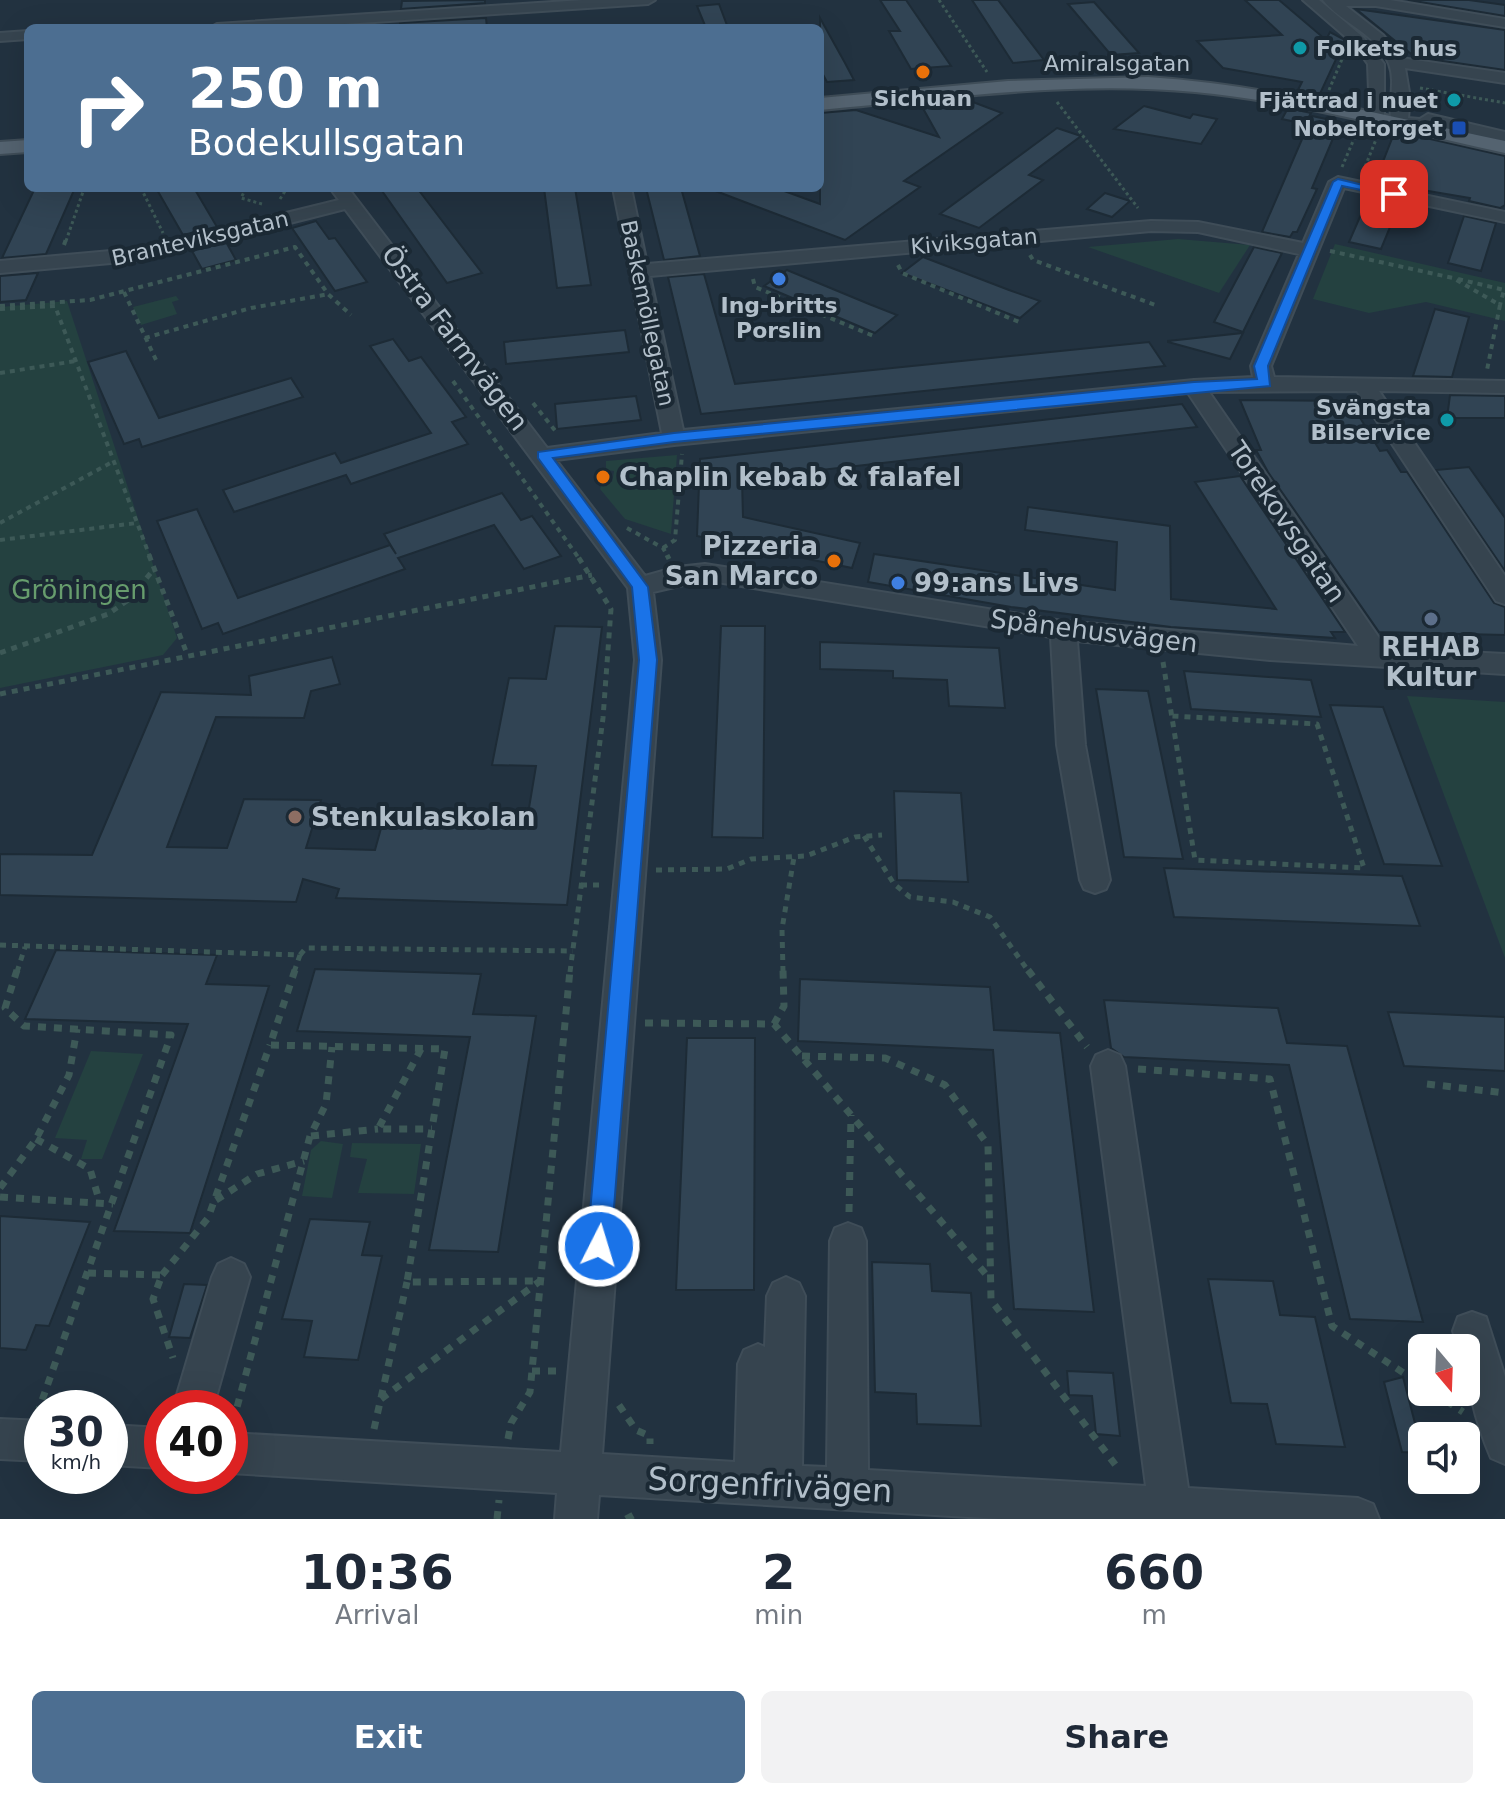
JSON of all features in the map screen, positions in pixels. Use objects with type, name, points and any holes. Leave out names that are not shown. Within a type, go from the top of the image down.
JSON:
[{"type":"main road","name":"Amiralsgatan","points":[[824,91],[1050,75],[1135,73],[1257,83],[1383,118],[1505,147]]},
{"type":"main road","name":"Amiralsgatan","points":[[824,104],[1118,82],[1198,86],[1383,118],[1505,126]]},
{"type":"main road","points":[[0,148],[24,146]]},
{"type":"main road","points":[[0,160],[24,158]]},
{"type":"street","points":[[323,0],[320,24],[648,0]]},
{"type":"street","points":[[1310,0],[1370,53],[1378,77],[1383,118]]},
{"type":"street","points":[[1330,0],[1381,42],[1398,62],[1403,76],[1383,118]]},
{"type":"street","points":[[1330,0],[1376,2],[1505,23]]},
{"type":"street","points":[[0,37],[24,35]]},
{"type":"street","points":[[0,49],[24,47]]},
{"type":"street","points":[[1398,62],[1505,78]]},
{"type":"street","points":[[1383,118],[1445,125],[1505,137]]},
{"type":"street","points":[[1265,383],[1261,366],[1338,182],[1505,217]]},
{"type":"street","name":"Baskemöllegatan","points":[[623,192],[638,271],[679,437]]},
{"type":"street","name":"Branteviksgatan","points":[[0,267],[120,258],[170,248],[344,195]]},
{"type":"street","name":"Östra Farmvägen","points":[[344,195],[640,587]]},
{"type":"street","name":"Kiviksgatan","points":[[638,271],[1151,226],[1198,227],[1309,248]]},
{"type":"street","points":[[543,455],[679,437],[1194,386],[1265,383],[1494,387]]},
{"type":"street","points":[[1364,385],[1505,595]]},
{"type":"street","name":"Torekovsgatan","points":[[1194,386],[1380,659]]},
{"type":"street","name":"Spånehusvägen","points":[[640,587],[677,575],[705,572],[1063,630],[1160,642],[1380,659],[1505,664]]},
{"type":"street","points":[[576,1519],[648,660],[640,587]]},
{"type":"street","points":[[1063,630],[1071,745],[1095,880]]},
{"type":"street","points":[[1108,1066],[1158,1508]]},
{"type":"street","points":[[847,1489],[848,1241]]},
{"type":"street","points":[[198,1390],[231,1277]]},
{"type":"street","points":[[768,1484],[786,1296]]},
{"type":"street","points":[[1472,1331],[1505,1444]]},
{"type":"street","points":[[758,1364],[768,1484]]},
{"type":"street","name":"Sorgenfrivägen","points":[[248,1454],[1358,1519]]},
{"type":"path","points":[[939,0],[987,72]]},
{"type":"path","points":[[1044,86],[1151,226]]},
{"type":"path","points":[[1411,86],[1505,103]]},
{"type":"path","points":[[1486,108],[1489,100]]},
{"type":"path","points":[[1338,182],[1336,179],[1383,118]]},
{"type":"path","points":[[1366,188],[1360,177],[1383,118]]},
{"type":"path","points":[[56,263],[83,192]]},
{"type":"path","points":[[143,192],[170,248]]},
{"type":"path","points":[[244,192],[241,198],[256,204],[277,200],[287,192]]},
{"type":"path","points":[[1021,237],[1033,260],[1158,306]]},
{"type":"path","points":[[0,308],[90,300],[295,247],[329,294],[351,315]]},
{"type":"path","points":[[1309,248],[1504,287],[1494,387]]},
{"type":"path","points":[[890,249],[902,273],[1019,322]]},
{"type":"path","points":[[748,262],[755,287],[876,337]]},
{"type":"path","points":[[1453,278],[1500,305]]},
{"type":"path","points":[[124,292],[157,362]]},
{"type":"path","points":[[145,338],[251,308],[329,294]]},
{"type":"path","points":[[0,308],[55,306],[187,654]]},
{"type":"path","points":[[0,373],[76,361]]},
{"type":"path","points":[[449,376],[592,575],[611,609],[612,631],[573,951],[530,1392],[511,1423],[501,1468]]},
{"type":"path","points":[[663,548],[675,540],[679,437]]},
{"type":"path","points":[[0,523],[114,461]]},
{"type":"path","points":[[0,540],[137,523]]},
{"type":"path","points":[[0,653],[108,614],[127,601],[155,568]]},
{"type":"path","points":[[0,694],[592,575]]},
{"type":"path","points":[[1160,642],[1195,860],[1364,868],[1317,724],[1172,716]]},
{"type":"path","points":[[651,870],[727,869],[751,859],[806,856],[864,836],[882,835]]},
{"type":"path","points":[[864,836],[894,884],[910,897],[953,902],[990,917],[1072,1032],[1108,1066],[1270,1079],[1332,1326],[1408,1376]]},
{"type":"path","points":[[774,1024],[784,1006],[782,929],[794,857]]},
{"type":"path","points":[[0,945],[300,955]]},
{"type":"path","points":[[23,1440],[88,1273],[171,1035],[24,1026],[5,1008],[25,947]]},
{"type":"path","points":[[173,1358],[153,1299],[165,1267],[193,1241],[215,1201],[300,955],[306,948],[573,951]]},
{"type":"path","points":[[640,1023],[774,1024],[990,1279]]},
{"type":"path","points":[[0,1188],[36,1139],[69,1075],[77,1029]]},
{"type":"path","points":[[270,1045],[445,1049],[407,1282],[367,1460]]},
{"type":"path","points":[[242,1390],[310,1136],[321,1121],[331,1092],[332,1047]]},
{"type":"path","points":[[378,1129],[421,1049]]},
{"type":"path","points":[[802,1056],[885,1058],[945,1085],[988,1145],[991,1300],[1158,1508]]},
{"type":"path","points":[[1427,1084],[1505,1093]]},
{"type":"path","points":[[848,1241],[851,1115]]},
{"type":"path","points":[[310,1136],[378,1129],[432,1129]]},
{"type":"path","points":[[36,1139],[90,1169],[100,1203]]},
{"type":"path","points":[[215,1201],[229,1189],[263,1171],[304,1161]]},
{"type":"path","points":[[0,1197],[113,1204]]},
{"type":"path","points":[[88,1273],[162,1275]]},
{"type":"path","points":[[407,1282],[541,1281]]},
{"type":"path","points":[[381,1399],[541,1281]]},
{"type":"green space","points":[[1178,239],[1250,245],[1219,293],[1088,247]]},
{"type":"green space","points":[[1335,244],[1505,283],[1505,321],[1426,302],[1369,313],[1313,299]]},
{"type":"green space","points":[[176,296],[179,300],[172,302],[177,314],[141,325],[133,307]]},
{"type":"green space","name":"Gröningen","points":[[67,301],[177,638],[163,655],[0,688],[0,307]]},
{"type":"green space","points":[[677,455],[671,534],[625,519],[600,489],[602,482],[612,482],[614,471],[606,470],[606,461]]},
{"type":"green space","points":[[1407,696],[1505,702],[1505,958]]},
{"type":"green space","points":[[91,1051],[143,1054],[102,1159],[81,1159],[87,1140],[55,1138]]},
{"type":"green space","points":[[321,1141],[343,1144],[332,1198],[302,1196],[311,1150]]},
{"type":"green space","points":[[352,1143],[421,1144],[414,1194],[358,1193],[367,1159],[350,1157]]},
{"type":"building","points":[[485,0],[485,3],[401,9],[402,1]]},
{"type":"building","points":[[880,0],[906,0],[951,66],[911,69],[889,31],[900,31]]},
{"type":"building","points":[[972,0],[998,0],[1044,60],[1013,63]]},
{"type":"building","name":"Folkets hus","points":[[1245,0],[1279,0],[1326,40],[1330,32],[1345,40],[1318,98],[1296,94],[1302,82],[1223,68],[1197,41],[1282,35]]},
{"type":"building","points":[[1408,0],[1469,0],[1505,5],[1505,16]]},
{"type":"building","points":[[1094,2],[1139,53],[1111,55],[1068,4]]},
{"type":"building","points":[[719,4],[726,24],[704,24],[697,6]]},
{"type":"building","points":[[1356,9],[1505,30],[1505,70],[1415,57]]},
{"type":"building","points":[[486,18],[487,24],[400,24]]},
{"type":"building","points":[[824,25],[854,80],[827,82],[824,76]]},
{"type":"building","points":[[965,99],[1002,113],[904,181],[920,187],[845,240],[718,192],[787,192],[820,204],[820,192],[824,192],[824,113],[856,110],[939,137],[920,103]]},
{"type":"building","points":[[1144,106],[1190,118],[1193,114],[1217,119],[1201,144],[1114,129]]},
{"type":"building","points":[[1288,108],[1311,113],[1305,124],[1282,119]]},
{"type":"building","points":[[1312,116],[1340,122],[1312,188],[1317,189],[1297,232],[1290,237],[1262,232]]},
{"type":"building","points":[[1057,128],[1081,136],[1029,175],[1043,180],[979,228],[940,214]]},
{"type":"building","points":[[1395,131],[1505,156],[1505,205],[1500,208],[1469,201],[1470,198],[1375,182]]},
{"type":"building","points":[[33,192],[73,192],[46,254],[2,258]]},
{"type":"building","points":[[158,192],[196,192],[217,227],[183,235]]},
{"type":"building","points":[[383,192],[420,192],[482,273],[447,283]]},
{"type":"building","points":[[545,192],[576,192],[591,285],[557,288]]},
{"type":"building","points":[[647,192],[682,192],[700,256],[664,260]]},
{"type":"building","points":[[1105,193],[1130,201],[1112,217],[1087,209]]},
{"type":"building","points":[[1369,196],[1400,203],[1381,249],[1349,242]]},
{"type":"building","points":[[1464,216],[1496,223],[1481,271],[1448,263]]},
{"type":"building","points":[[316,221],[329,239],[335,238],[367,282],[335,291],[292,228]]},
{"type":"building","points":[[226,242],[236,260],[202,269],[192,251]]},
{"type":"building","points":[[1254,247],[1282,253],[1243,332],[1214,322]]},
{"type":"building","points":[[923,257],[1040,301],[1020,318],[902,273]]},
{"type":"building","points":[[787,270],[897,315],[875,333],[764,286]]},
{"type":"building","points":[[38,273],[26,300],[0,302],[0,276]]},
{"type":"building","points":[[704,274],[735,384],[1149,342],[1165,366],[701,414],[668,277]]},
{"type":"building","points":[[1435,309],[1469,317],[1452,377],[1413,376]]},
{"type":"building","points":[[625,330],[629,352],[506,364],[504,342]]},
{"type":"building","points":[[1243,333],[1230,359],[1168,342],[1168,341]]},
{"type":"building","points":[[393,339],[409,361],[421,357],[466,417],[452,422],[468,444],[351,484],[346,475],[234,512],[223,490],[335,453],[341,463],[431,433],[370,346]]},
{"type":"building","points":[[126,351],[159,418],[291,378],[303,397],[142,447],[139,439],[124,444],[88,362]]},
{"type":"building","points":[[1450,395],[1505,396],[1505,418],[1447,418]]},
{"type":"building","points":[[636,396],[641,420],[557,429],[555,404]]},
{"type":"building","points":[[1240,400],[1350,401],[1380,451],[1387,450],[1401,472],[1407,472],[1494,603],[1505,607],[1505,635],[1379,632],[1268,472],[1256,450],[1261,450]]},
{"type":"building","points":[[1182,404],[1197,427],[742,479],[743,517],[860,543],[852,568],[697,536],[700,459]]},
{"type":"building","points":[[1469,467],[1505,518],[1505,571],[1436,470]]},
{"type":"building","points":[[1240,476],[1345,632],[1331,632],[1335,638],[1171,627],[1011,607],[868,582],[874,554],[1115,590],[1117,542],[1025,530],[1028,507],[1170,526],[1171,599],[1276,609],[1195,482]]},
{"type":"building","points":[[502,493],[521,520],[532,516],[561,556],[524,569],[494,525],[398,558],[405,569],[223,634],[218,623],[202,629],[157,521],[197,509],[238,598],[390,545],[396,554],[384,534]]},
{"type":"building","points":[[555,626],[602,627],[567,905],[336,898],[339,889],[303,879],[296,902],[0,895],[0,854],[92,855],[161,692],[251,695],[249,676],[332,657],[340,684],[311,691],[304,718],[216,717],[167,847],[227,848],[244,799],[321,800],[306,848],[375,850],[383,821],[526,826],[536,766],[492,765],[509,678],[546,679]]},
{"type":"building","points":[[721,626],[765,626],[763,838],[712,837]]},
{"type":"building","points":[[820,642],[999,648],[1005,708],[949,706],[947,680],[893,678],[893,671],[820,669]]},
{"type":"building","points":[[1184,671],[1311,680],[1321,717],[1191,709]]},
{"type":"building","points":[[1096,689],[1148,691],[1183,859],[1124,857]]},
{"type":"building","points":[[1330,705],[1383,707],[1442,866],[1384,864]]},
{"type":"building","points":[[894,791],[961,793],[968,882],[897,880]]},
{"type":"building","points":[[1164,868],[1402,876],[1420,926],[1174,917]]},
{"type":"building","points":[[56,950],[217,955],[206,984],[269,986],[190,1233],[114,1231],[188,1024],[25,1019]]},
{"type":"building","points":[[315,969],[481,974],[473,1014],[536,1016],[498,1252],[429,1250],[470,1037],[297,1031]]},
{"type":"building","points":[[800,979],[990,987],[994,1030],[1060,1033],[1094,1312],[1014,1309],[993,1050],[798,1041]]},
{"type":"building","points":[[1104,1000],[1278,1008],[1287,1043],[1347,1046],[1423,1322],[1350,1319],[1289,1065],[1124,1057],[1111,1048]]},
{"type":"building","points":[[1388,1012],[1505,1017],[1505,1071],[1404,1066]]},
{"type":"building","points":[[687,1038],[755,1038],[754,1290],[676,1290]]},
{"type":"building","points":[[0,1216],[90,1222],[49,1326],[36,1325],[26,1350],[0,1348]]},
{"type":"building","points":[[310,1219],[370,1222],[362,1255],[382,1256],[358,1360],[304,1357],[312,1321],[282,1319]]},
{"type":"building","points":[[872,1262],[930,1264],[932,1291],[971,1293],[981,1426],[917,1424],[916,1394],[875,1392]]},
{"type":"building","points":[[1208,1279],[1273,1281],[1280,1315],[1315,1317],[1345,1447],[1276,1444],[1267,1404],[1231,1403]]},
{"type":"building","points":[[184,1284],[207,1285],[190,1338],[169,1337]]},
{"type":"building","points":[[1067,1371],[1113,1373],[1120,1436],[1096,1434],[1092,1396],[1069,1395]]},
{"type":"building","points":[[1403,1377],[1408,1406],[1415,1422],[1408,1422],[1408,1452],[1402,1452],[1384,1382]]},
{"type":"place","name":"Folkets hus","points":[[1300,48]]},
{"type":"place","name":"Sichuan","points":[[923,72]]},
{"type":"place","name":"Fjättrad i nuet","points":[[1454,100]]},
{"type":"place","name":"Nobeltorget","points":[[1459,128]]},
{"type":"place","name":"Ing-britts Porslin","points":[[779,279]]},
{"type":"place","name":"Svängsta Bilservice","points":[[1447,420]]},
{"type":"place","name":"Chaplin kebab & falafel","points":[[603,477]]},
{"type":"place","name":"Pizzeria San Marco","points":[[834,561]]},
{"type":"place","name":"99:ans Livs","points":[[898,583]]},
{"type":"place","name":"REHAB Kultur","points":[[1431,619]]},
{"type":"place","name":"Stenkulaskolan","points":[[295,817]]},
{"type":"route","points":[[599,1246],[648,660],[640,587],[543,455],[674,438],[1194,386],[1265,383],[1261,366],[1338,182],[1394,194]]}]
